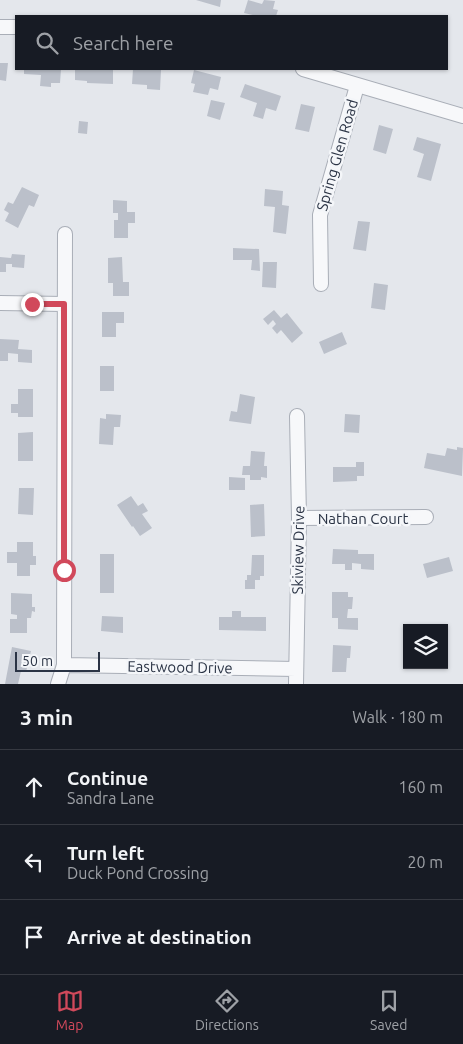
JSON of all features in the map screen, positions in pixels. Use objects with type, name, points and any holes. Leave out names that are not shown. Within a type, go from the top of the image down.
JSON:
[{"type":"street","points":[[0,26],[15,27]]},
{"type":"street","points":[[306,70],[357,86],[462,112]]},
{"type":"street","name":"Spring Glen Road","points":[[321,284],[320,215],[357,86]]},
{"type":"street","points":[[58,684],[64,665],[65,234]]},
{"type":"street","points":[[0,303],[64,304]]},
{"type":"street","name":"Skiview Drive","points":[[296,416],[299,518],[296,684]]},
{"type":"street","name":"Nathan Court","points":[[299,518],[426,518]]},
{"type":"street","name":"Eastwood Drive","points":[[64,665],[296,669]]},
{"type":"building","points":[[196,0],[221,0],[220,7]]},
{"type":"building","points":[[248,0],[262,4],[264,0],[275,1],[273,9],[278,10],[276,15],[244,13]]},
{"type":"building","points":[[0,63],[8,63],[6,81],[0,80]]},
{"type":"building","points":[[24,70],[61,70],[60,83],[51,83],[51,87],[40,86],[41,75],[24,74]]},
{"type":"building","points":[[75,70],[113,70],[113,84],[87,83],[87,81],[75,80]]},
{"type":"building","points":[[133,70],[161,70],[160,90],[147,89],[147,85],[132,84]]},
{"type":"building","points":[[194,70],[221,77],[218,90],[210,88],[208,95],[193,92],[195,84],[191,83]]},
{"type":"building","points":[[245,84],[281,96],[276,111],[266,108],[263,119],[253,116],[257,103],[240,97]]},
{"type":"building","points":[[211,100],[225,103],[220,120],[207,116]]},
{"type":"building","points":[[301,104],[315,107],[309,132],[295,129]]},
{"type":"building","points":[[79,121],[88,122],[87,134],[78,133]]},
{"type":"building","points":[[379,125],[393,129],[386,154],[373,150]]},
{"type":"building","points":[[417,137],[441,144],[431,181],[417,177],[424,154],[413,150]]},
{"type":"building","points":[[22,187],[39,195],[34,207],[29,205],[18,228],[5,221],[9,213],[4,210],[8,202],[13,204]]},
{"type":"building","points":[[265,189],[283,191],[282,205],[289,206],[286,234],[273,232],[275,207],[264,206]]},
{"type":"building","points":[[113,200],[127,201],[127,212],[135,212],[135,223],[128,223],[128,238],[114,238],[114,220],[118,220],[118,213],[113,213]]},
{"type":"building","points":[[358,221],[370,222],[366,251],[353,249]]},
{"type":"building","points":[[233,248],[259,249],[260,271],[251,270],[252,260],[233,260]]},
{"type":"building","points":[[12,254],[25,255],[24,268],[12,267],[12,264],[6,264],[6,272],[0,272],[0,257],[11,258]]},
{"type":"building","points":[[122,257],[123,282],[129,282],[129,296],[113,296],[113,283],[108,283],[108,258]]},
{"type":"building","points":[[263,262],[277,262],[276,288],[262,287]]},
{"type":"building","points":[[374,283],[388,285],[385,310],[371,308]]},
{"type":"building","points":[[274,310],[281,318],[287,313],[303,333],[292,343],[281,330],[277,334],[272,328],[276,324],[273,320],[268,325],[263,319]]},
{"type":"building","points":[[102,312],[124,312],[124,323],[116,323],[116,337],[102,337]]},
{"type":"building","points":[[342,332],[347,344],[324,354],[319,342]]},
{"type":"building","points":[[0,339],[19,340],[18,349],[32,350],[32,363],[18,362],[18,354],[8,353],[8,361],[0,361]]},
{"type":"building","points":[[100,366],[114,366],[114,391],[100,391]]},
{"type":"building","points":[[18,389],[33,389],[33,417],[18,417],[18,413],[11,413],[11,404],[18,404]]},
{"type":"building","points":[[240,394],[255,397],[251,424],[229,421],[231,411],[237,412]]},
{"type":"building","points":[[106,414],[121,415],[120,427],[114,427],[113,445],[99,444],[100,418],[106,419]]},
{"type":"building","points":[[345,414],[360,415],[359,433],[344,432]]},
{"type":"building","points":[[33,432],[33,461],[18,461],[18,433]]},
{"type":"building","points":[[457,447],[463,448],[462,476],[424,468],[427,453],[445,456],[447,448],[457,450]]},
{"type":"building","points":[[251,451],[265,452],[264,466],[267,466],[267,478],[261,477],[261,480],[250,480],[250,475],[242,475],[243,466],[250,466]]},
{"type":"building","points":[[356,462],[364,462],[364,476],[357,476],[357,481],[333,482],[333,467],[356,467]]},
{"type":"building","points":[[229,477],[245,478],[245,490],[229,490]]},
{"type":"building","points":[[19,488],[34,488],[33,515],[18,514]]},
{"type":"building","points":[[131,496],[138,506],[143,503],[148,511],[142,514],[152,528],[140,536],[117,505]]},
{"type":"building","points":[[264,504],[265,536],[251,537],[250,505]]},
{"type":"building","points":[[17,542],[33,542],[33,556],[36,556],[36,565],[30,565],[30,576],[17,576],[17,563],[7,563],[7,552],[17,552]]},
{"type":"building","points":[[333,549],[358,550],[358,554],[374,554],[374,570],[361,569],[361,564],[352,563],[352,570],[345,570],[345,564],[332,564]]},
{"type":"building","points":[[100,554],[114,554],[114,593],[100,593]]},
{"type":"building","points":[[252,555],[264,555],[264,576],[260,576],[260,580],[255,580],[255,589],[245,589],[247,575],[251,575]]},
{"type":"building","points":[[449,557],[453,571],[427,578],[423,564]]},
{"type":"building","points":[[332,592],[348,592],[348,597],[353,597],[352,609],[348,609],[347,618],[358,618],[358,630],[338,629],[338,618],[332,618]]},
{"type":"building","points":[[11,593],[32,594],[32,607],[35,607],[35,612],[32,611],[31,618],[27,618],[27,633],[10,633],[10,619],[17,619],[17,615],[11,614]]},
{"type":"building","points":[[232,611],[241,611],[241,617],[266,617],[266,631],[219,630],[219,617],[232,617]]},
{"type":"building","points":[[102,616],[123,617],[123,633],[101,631]]},
{"type":"building","points":[[333,645],[351,646],[350,658],[347,658],[346,672],[332,672]]},
{"type":"building","points":[[12,647],[31,651],[26,672],[21,671],[18,684],[5,684]]},
{"type":"route","points":[[32,304],[64,304],[64,570]]}]
